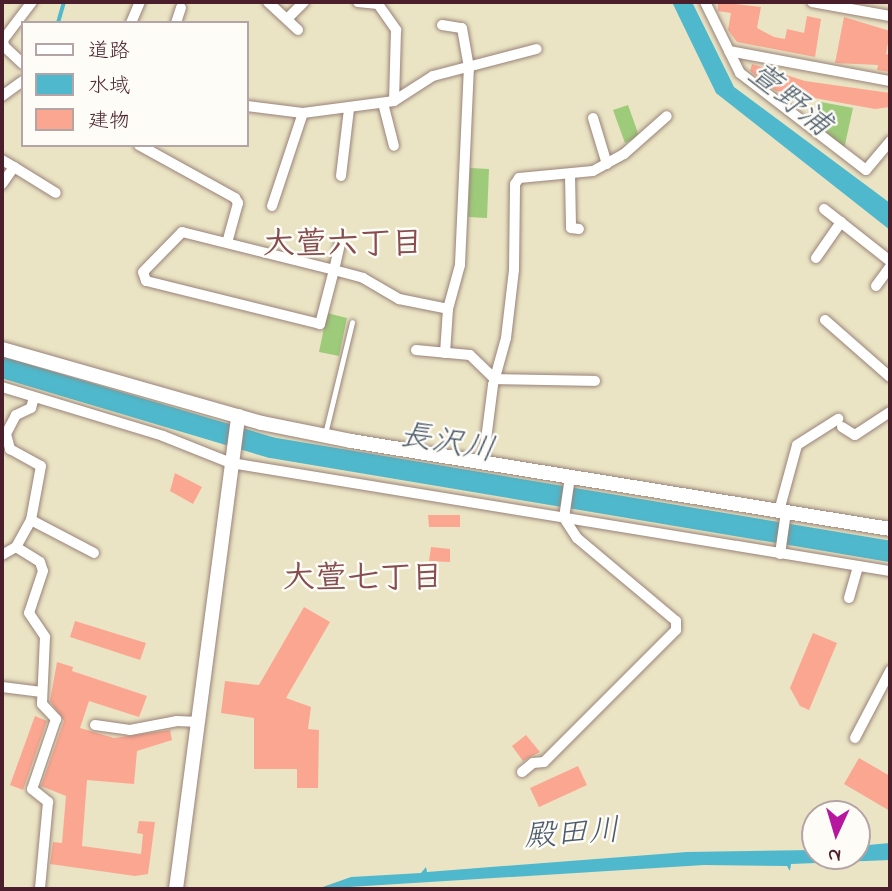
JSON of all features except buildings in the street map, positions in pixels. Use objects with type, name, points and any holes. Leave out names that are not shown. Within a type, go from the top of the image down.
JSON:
[{"type":"street","points":[[21,62],[4,46],[4,40],[32,2]]},
{"type":"street","points":[[132,21],[140,2]]},
{"type":"street","points":[[268,2],[298,30]]},
{"type":"street","points":[[287,19],[304,2]]},
{"type":"street","points":[[358,2],[378,4],[396,30],[388,102],[394,146]]},
{"type":"street","points":[[388,18],[389,2]]},
{"type":"street","points":[[705,2],[740,73],[866,170],[890,141]]},
{"type":"street","points":[[813,2],[890,16]]},
{"type":"street","points":[[177,21],[181,8]]},
{"type":"street","points":[[442,25],[465,32],[469,66],[460,265],[448,309],[445,352]]},
{"type":"street","points":[[248,106],[303,113],[388,102],[433,76],[537,50]]},
{"type":"street","points":[[729,51],[890,81]]},
{"type":"street","points":[[6,93],[21,82]]},
{"type":"street","points":[[341,176],[349,109]]},
{"type":"street","points":[[272,206],[303,113]]},
{"type":"street","points":[[483,463],[495,379],[506,338],[514,270],[515,184],[519,178],[593,171],[607,164],[667,116]]},
{"type":"street","points":[[593,118],[607,164]]},
{"type":"street","points":[[143,147],[234,198],[238,203],[227,243]]},
{"type":"street","points":[[2,160],[56,193]]},
{"type":"street","points":[[2,184],[13,167]]},
{"type":"street","points":[[570,174],[570,228],[579,229]]},
{"type":"street","points":[[824,209],[890,261]]},
{"type":"street","points":[[816,258],[841,222]]},
{"type":"street","points":[[340,244],[334,270],[320,324],[146,281],[143,272],[182,232],[334,270],[363,278],[399,299],[448,309]]},
{"type":"street","points":[[876,285],[890,267]]},
{"type":"street","points":[[825,320],[890,377]]},
{"type":"street","points":[[2,349],[237,420],[483,463],[569,481],[890,528]]},
{"type":"street","points":[[416,350],[470,355],[495,379],[594,381]]},
{"type":"street","points":[[2,387],[232,459],[890,571]]},
{"type":"street","points":[[2,555],[16,547],[31,520],[41,466],[10,449],[6,434],[16,415],[31,408],[34,397]]},
{"type":"street","points":[[781,552],[783,514],[797,445],[840,423],[855,435],[890,412]]},
{"type":"street","points":[[176,889],[237,420]]},
{"type":"street","points":[[522,772],[544,762],[676,630],[676,621],[577,538],[564,516],[569,481]]},
{"type":"street","points":[[31,520],[94,553]]},
{"type":"street","points":[[16,547],[40,562],[43,571],[29,613],[45,637],[42,692],[45,711],[56,719],[32,789],[48,802],[40,889]]},
{"type":"street","points":[[849,598],[858,566]]},
{"type":"street","points":[[855,738],[890,671]]},
{"type":"street","points":[[2,687],[42,692]]},
{"type":"street","points":[[96,724],[130,730],[177,721],[198,722]]},
{"type":"lane","points":[[324,436],[352,322]]},
{"type":"green space","points":[[821,102],[853,108],[844,149],[816,126]]},
{"type":"green space","points":[[628,105],[639,136],[625,143],[613,110]]},
{"type":"green space","points":[[470,168],[489,169],[487,218],[468,217]]},
{"type":"green space","points":[[327,313],[347,318],[339,356],[319,352]]},
{"type":"water","points":[[672,2],[692,2],[734,87],[890,203],[890,230],[716,93]]},
{"type":"water","points":[[890,843],[890,860],[871,861],[871,845]]},
{"type":"water","points":[[801,850],[801,864],[791,864],[790,871],[787,866],[704,865],[317,889],[351,877],[421,873],[426,867],[427,872],[687,852]]},
{"type":"waterway","points":[[59,21],[64,2]]},
{"type":"waterway","name":"長沢川","points":[[2,367],[270,447],[890,551]]},
{"type":"district","name":"大萱六丁目","points":[[343,246]]},
{"type":"district","name":"大萱七丁目","points":[[363,580]]},
{"type":"water label","name":"萱野浦","points":[[788,101]]},
{"type":"water label","name":"殿田川","points":[[572,836]]}]
